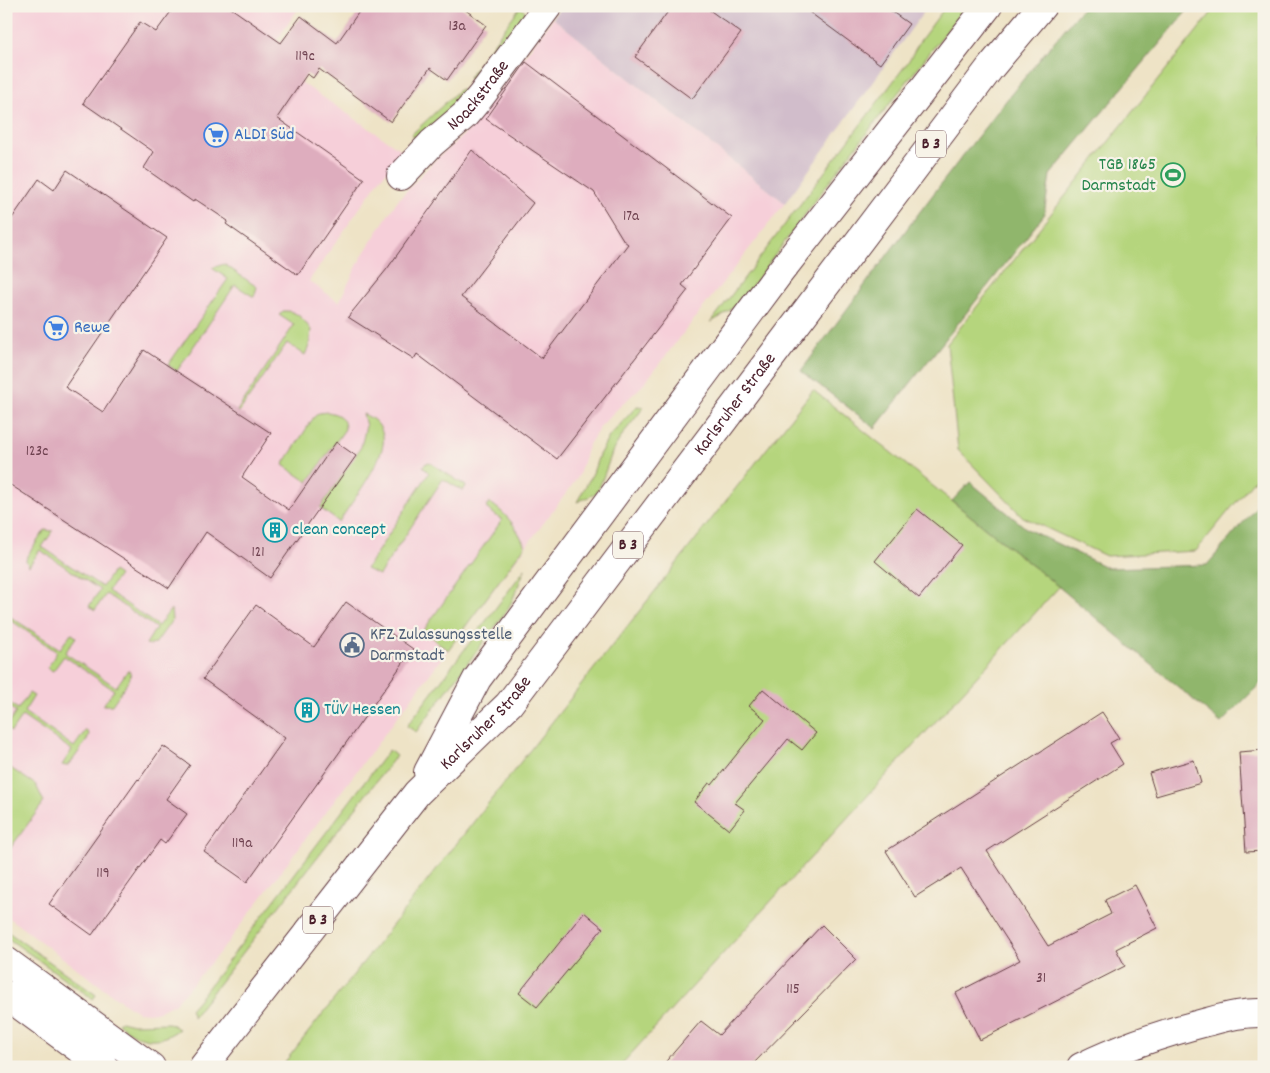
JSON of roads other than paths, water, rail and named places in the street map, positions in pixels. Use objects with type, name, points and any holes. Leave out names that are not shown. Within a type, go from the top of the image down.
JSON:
[{"type":"main road","name":"Noackstraße","points":[[401,176],[481,96],[548,6]]},
{"type":"main road","name":"Karlsruher Straße","points":[[417,793],[477,679],[780,272],[988,6]]},
{"type":"main road","name":"Karlsruher Straße","points":[[203,1067],[417,793],[509,704],[990,68],[1042,6]]},
{"type":"main road","points":[[6,961],[151,1067]]},
{"type":"main road","points":[[6,995],[104,1067]]},
{"type":"main road","points":[[1081,1067],[1100,1057],[1166,1032],[1241,1014],[1264,1013]]},
{"type":"place","name":"ALDI Süd","points":[[216,135]]},
{"type":"place","name":"TGB 1865 Darmstadt","points":[[1173,175]]},
{"type":"place","name":"Rewe","points":[[56,328]]},
{"type":"place","name":"clean concept","points":[[275,530]]},
{"type":"place","name":"KFZ Zulassungsstelle Darmstadt","points":[[352,645]]},
{"type":"place","name":"TÜV Hessen","points":[[307,710]]}]
